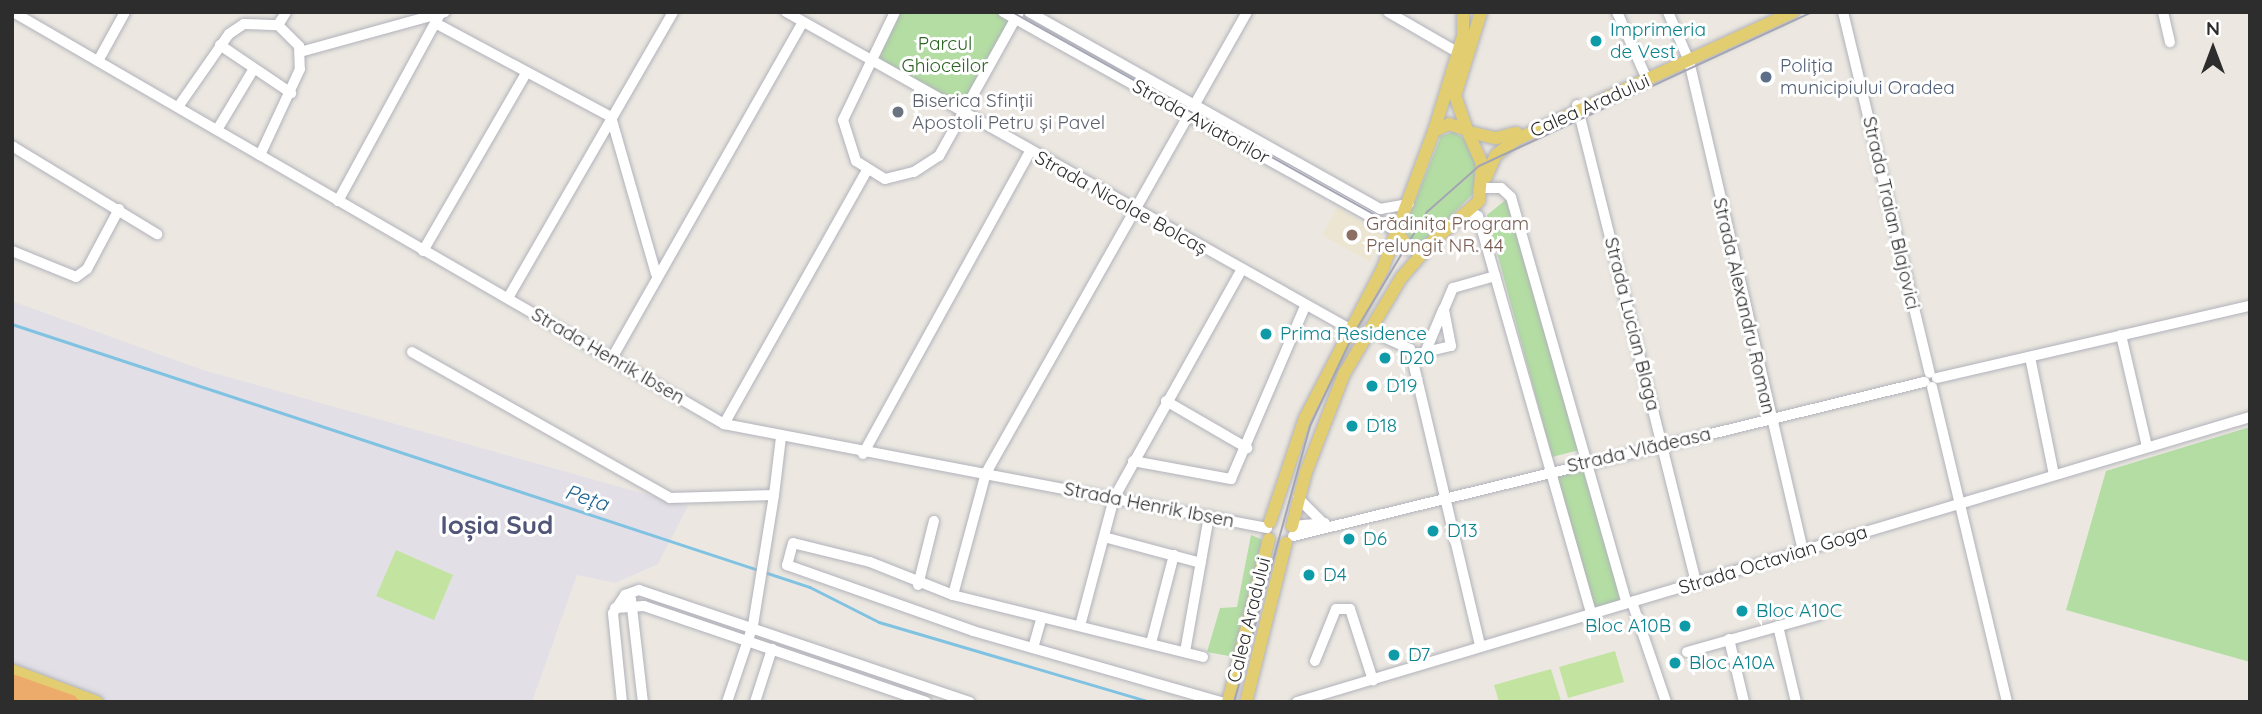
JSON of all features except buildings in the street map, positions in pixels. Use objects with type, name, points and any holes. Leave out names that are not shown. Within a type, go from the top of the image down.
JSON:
[{"type":"highway","points":[[12,681],[71,702]]},
{"type":"highway","points":[[12,692],[40,702]]},
{"type":"main road","points":[[1434,131],[1457,52],[1463,12]]},
{"type":"main road","points":[[1481,12],[1455,96],[1481,156],[1483,186]]},
{"type":"main road","name":"Calea Aradului","points":[[1246,702],[1298,498],[1326,414],[1368,330],[1427,248],[1471,212],[1503,148],[1645,75],[1688,59],[1782,12]]},
{"type":"main road","name":"Calea Aradului","points":[[1228,702],[1269,530],[1298,435],[1348,328],[1399,232],[1434,131],[1449,124],[1468,131],[1505,137],[1578,108],[1793,12]]},
{"type":"main road","points":[[1399,232],[1410,248],[1427,248]]},
{"type":"main road","points":[[1269,530],[1282,518],[1291,533]]},
{"type":"main road","name":"Calea Aradului","points":[[1269,530],[1291,533]]},
{"type":"main road","points":[[12,670],[97,702]]},
{"type":"main road","points":[[12,699],[20,702]]},
{"type":"street","name":"Strada Henrik Ibsen","points":[[13,12],[724,424],[863,454],[986,473],[1269,530]]},
{"type":"street","points":[[98,61],[125,12]]},
{"type":"street","points":[[240,12],[244,24]]},
{"type":"street","points":[[278,25],[286,12]]},
{"type":"street","points":[[508,298],[673,12]]},
{"type":"street","name":"Strada Nicolae Bolcaș","points":[[786,12],[869,62],[1241,271],[1348,328]]},
{"type":"street","points":[[895,12],[869,62],[844,120],[851,153],[866,172],[885,179],[923,168],[939,156],[1017,16]]},
{"type":"street","name":"Strada Aviatorilor","points":[[1003,12],[1017,16],[1399,232]]},
{"type":"street","name":"Strada Aviatorilor","points":[[1029,12],[1380,209],[1410,204]]},
{"type":"street","points":[[953,595],[986,473],[1247,12]]},
{"type":"street","points":[[1388,12],[1457,52]]},
{"type":"street","points":[[1617,12],[1645,75]]},
{"type":"street","name":"Strada Alexandru Roman","points":[[1668,12],[1688,59],[1803,551]]},
{"type":"street","name":"Strada Traian Blajovici","points":[[1843,12],[1931,380],[1957,504],[2007,702]]},
{"type":"street","points":[[2162,12],[2170,42]]},
{"type":"street","points":[[300,52],[442,13],[439,25],[338,201]]},
{"type":"street","points":[[612,358],[656,274],[803,22]]},
{"type":"street","points":[[178,107],[220,46],[244,24],[278,25],[300,52]]},
{"type":"street","points":[[439,25],[611,117],[656,274]]},
{"type":"street","points":[[220,46],[291,93]]},
{"type":"street","points":[[260,155],[291,93],[300,52]]},
{"type":"street","points":[[217,130],[253,70]]},
{"type":"street","points":[[423,251],[526,73]]},
{"type":"street","name":"Strada Lucian Blaga","points":[[1578,108],[1696,584]]},
{"type":"street","points":[[12,146],[157,233]]},
{"type":"street","points":[[863,454],[1030,151]]},
{"type":"street","points":[[724,424],[866,172]]},
{"type":"street","points":[[1483,186],[1501,188],[1511,197],[1629,602],[1666,702]]},
{"type":"street","points":[[12,251],[76,277],[87,270],[119,209]]},
{"type":"street","points":[[1471,212],[1478,216],[1591,613]]},
{"type":"street","points":[[1080,626],[1114,498],[1241,271]]},
{"type":"street","points":[[1425,353],[1455,286],[1495,276]]},
{"type":"street","points":[[1133,461],[1231,479],[1247,448],[1305,306]]},
{"type":"street","name":"Strada Vlădeasa","points":[[1291,533],[2250,306]]},
{"type":"street","points":[[1368,330],[1412,355],[1451,346],[1444,309]]},
{"type":"street","points":[[2121,335],[2147,447]]},
{"type":"street","points":[[412,352],[491,391],[646,489],[670,498],[774,495]]},
{"type":"street","points":[[1412,355],[1480,646]]},
{"type":"street","points":[[2030,357],[2054,475]]},
{"type":"street","points":[[1166,401],[1247,448]]},
{"type":"street","name":"Strada Octavian Goga","points":[[1297,702],[2250,417]]},
{"type":"street","points":[[727,702],[753,625],[766,559],[781,437]]},
{"type":"street","points":[[1298,498],[1306,513],[1326,523]]},
{"type":"street","points":[[1185,652],[1209,516]]},
{"type":"street","name":"Strada Vlădeasa","points":[[1291,533],[1326,523],[1354,520]]},
{"type":"street","points":[[918,585],[934,521]]},
{"type":"street","points":[[1104,537],[1201,563]]},
{"type":"street","points":[[1203,657],[953,595],[918,585],[870,562],[793,543],[787,565],[1033,648],[1221,702]]},
{"type":"street","points":[[1151,643],[1174,555]]},
{"type":"street","points":[[636,591],[753,625],[970,702]]},
{"type":"street","points":[[636,591],[632,607],[643,702]]},
{"type":"street","points":[[615,608],[636,591]]},
{"type":"street","points":[[615,608],[632,607],[748,641],[926,702]]},
{"type":"street","points":[[615,608],[622,702]]},
{"type":"street","points":[[1315,661],[1336,609],[1350,609],[1373,680]]},
{"type":"street","points":[[1687,652],[1819,615]]},
{"type":"street","points":[[1033,648],[1042,617]]},
{"type":"street","points":[[1778,626],[1796,702]]},
{"type":"street","points":[[1730,639],[1744,702]]},
{"type":"street","points":[[755,702],[772,649]]},
{"type":"shaded area","name":"Grădiniţa Program Prelungit NR. 44","points":[[1337,207],[1383,235],[1370,262],[1322,235]]},
{"type":"shaded area","points":[[12,301],[203,370],[688,506],[658,564],[615,583],[577,575],[532,702],[12,702]]},
{"type":"green space","name":"Parcul Ghioceilor","points":[[895,12],[1003,12],[1016,19],[962,113],[868,62]]},
{"type":"green space","points":[[1453,132],[1467,140],[1476,165],[1473,194],[1423,243],[1413,243],[1404,229],[1441,136]]},
{"type":"green space","points":[[1508,198],[1579,450],[1552,457],[1487,215]]},
{"type":"green space","points":[[2250,427],[2250,662],[2066,610],[2106,471]]},
{"type":"green space","points":[[1588,461],[1627,603],[1591,613],[1551,471]]},
{"type":"green space","points":[[1251,535],[1261,539],[1264,550],[1240,658],[1207,652],[1220,608],[1237,607]]},
{"type":"green space","points":[[396,550],[453,575],[434,620],[376,596]]},
{"type":"green space","points":[[1615,651],[1624,682],[1568,698],[1559,667]]},
{"type":"green space","points":[[1551,669],[1561,701],[1499,702],[1494,685]]},
{"type":"waterway","name":"Peța","points":[[12,324],[810,587],[879,622],[1151,702]]},
{"type":"tram line","points":[[1012,12],[1379,217],[1404,226],[1424,218]]},
{"type":"tram line","points":[[1234,702],[1310,426],[1353,335],[1427,212],[1479,166],[1813,12]]},
{"type":"place","name":"Imprimeria de Vest","points":[[1596,41]]},
{"type":"place","name":"Poliția municipiului Oradea","points":[[1766,77]]},
{"type":"place","name":"Biserica Sfinții Apostoli Petru și Pavel","points":[[898,112]]},
{"type":"place","name":"Grădiniţa Program Prelungit NR. 44","points":[[1352,235]]},
{"type":"place","name":"Prima Residence","points":[[1266,334]]},
{"type":"place","name":"D20","points":[[1385,358]]},
{"type":"place","name":"D19","points":[[1372,386]]},
{"type":"place","name":"D18","points":[[1352,426]]},
{"type":"place","name":"D13","points":[[1433,531]]},
{"type":"place","name":"D6","points":[[1349,539]]},
{"type":"place","name":"D4","points":[[1309,575]]},
{"type":"place","name":"Bloc A10C","points":[[1742,611]]},
{"type":"place","name":"Bloc A10B","points":[[1685,626]]},
{"type":"place","name":"D7","points":[[1394,655]]},
{"type":"place","name":"Bloc A10A","points":[[1675,663]]},
{"type":"district","name":"Ioșia Sud","points":[[497,525]]}]
